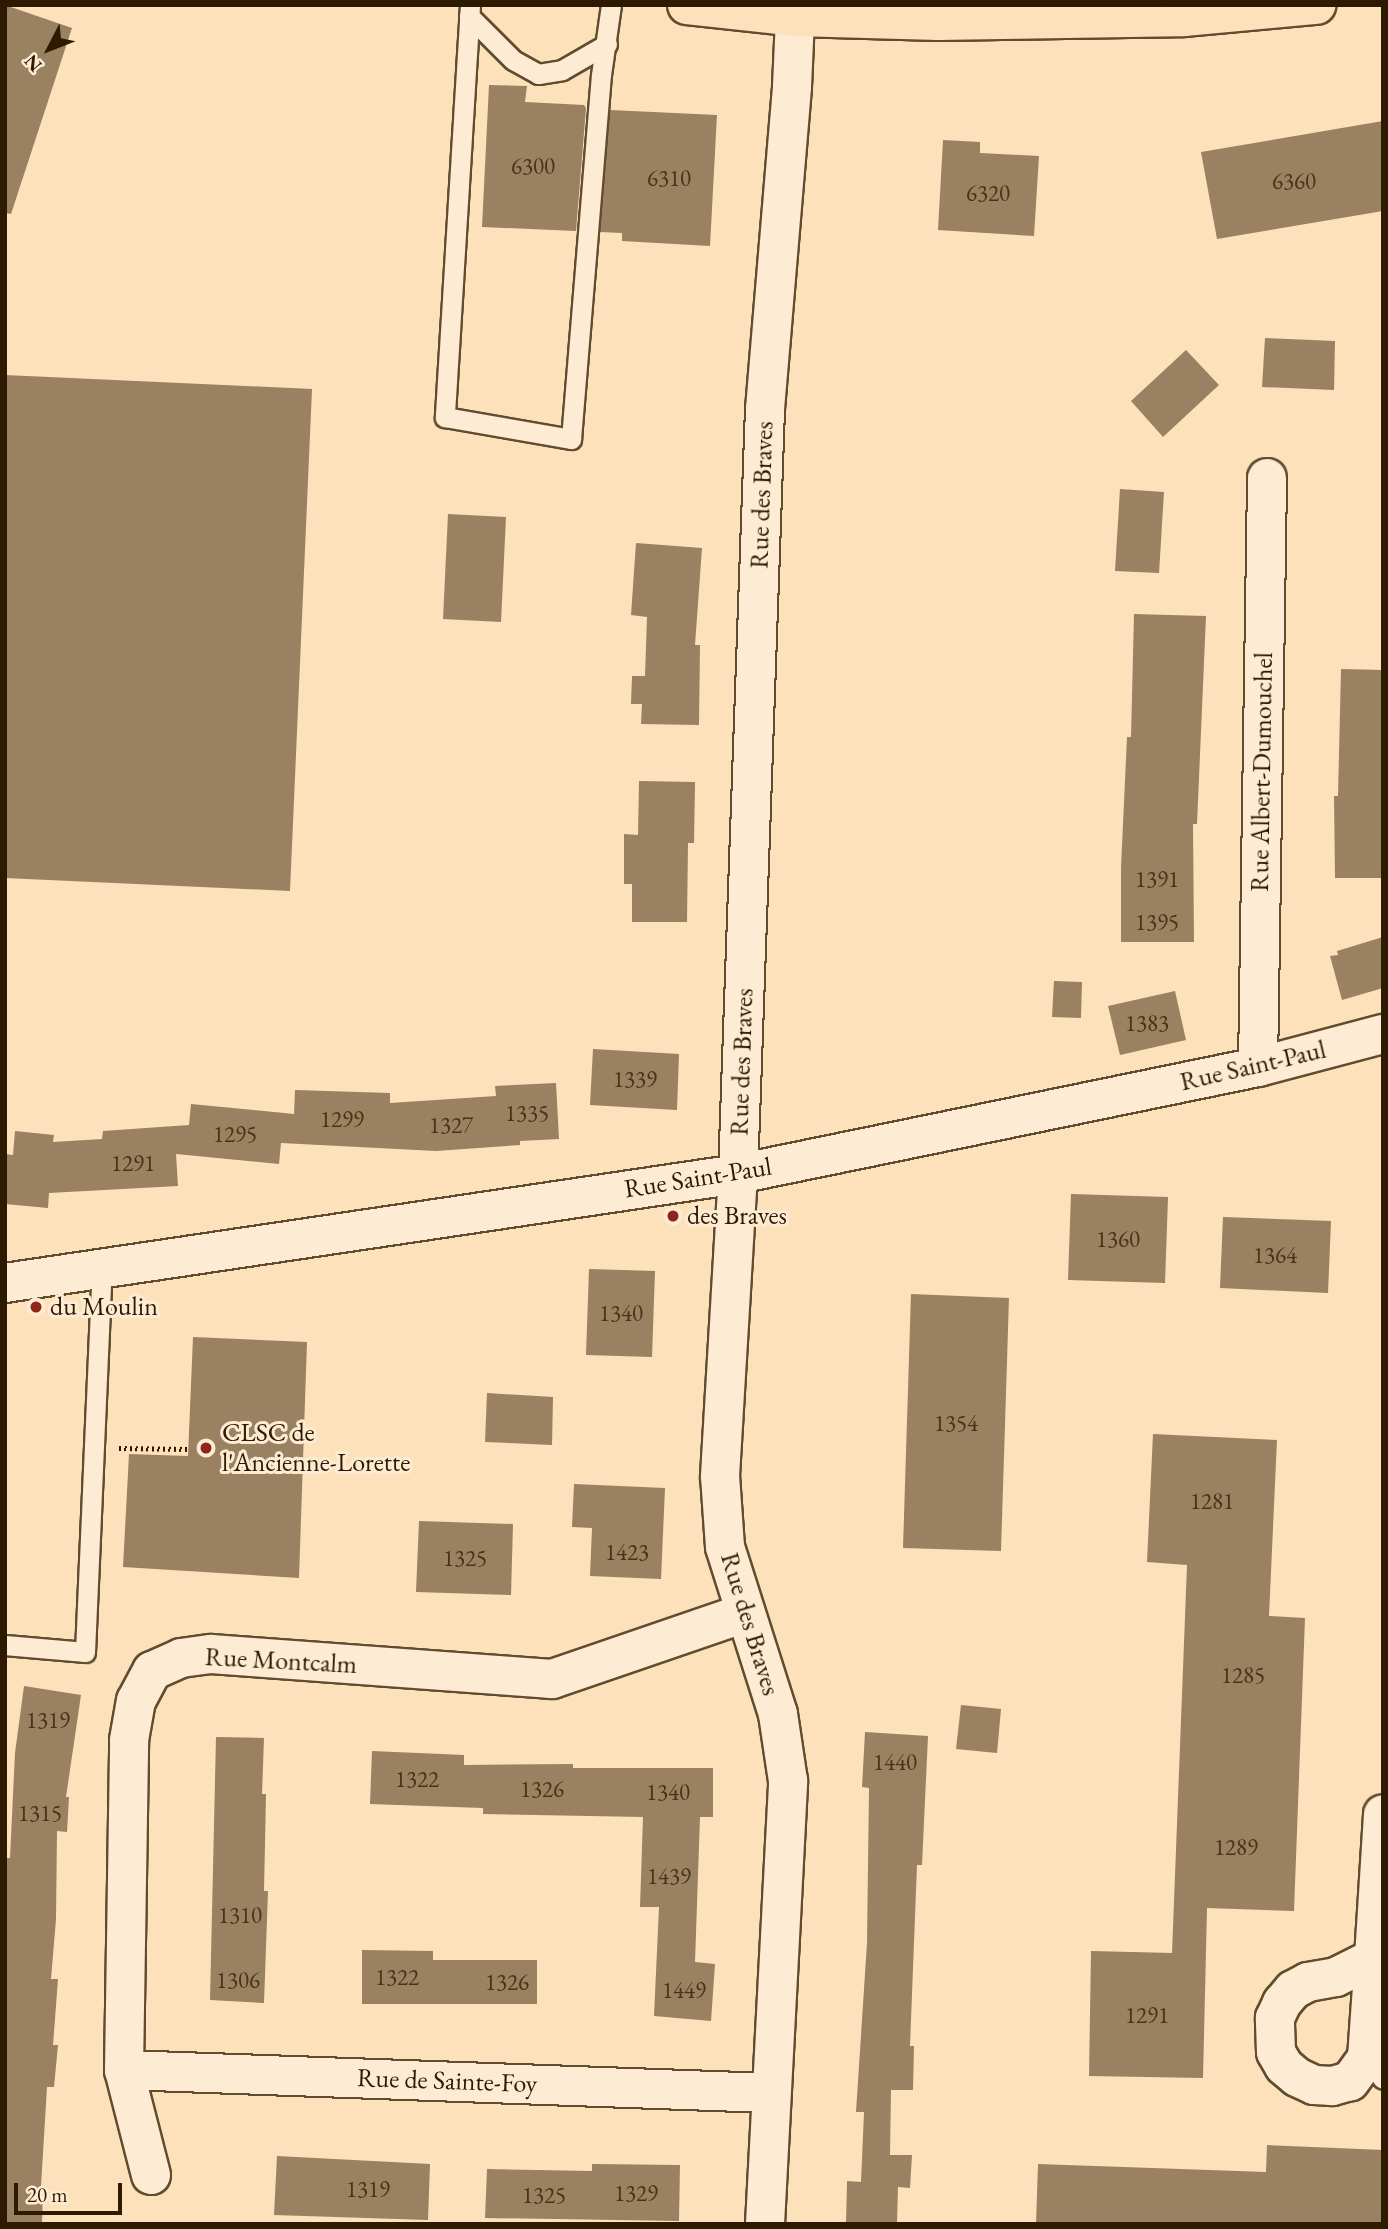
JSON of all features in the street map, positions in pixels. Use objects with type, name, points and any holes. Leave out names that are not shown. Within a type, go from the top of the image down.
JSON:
[{"type":"main road","points":[[687,5],[795,17],[938,21],[1052,12],[1184,17],[1316,5]]},
{"type":"street","name":"Rue des Braves","points":[[765,2224],[788,1782],[778,1714],[725,1547],[720,1476],[738,1174],[765,409],[792,87],[795,17]]},
{"type":"street","name":"Rue Albert-Dumouchel","points":[[1258,1067],[1267,478]]},
{"type":"street","name":"Rue Saint-Paul","points":[[5,1283],[738,1174],[1258,1067],[1383,1034]]},
{"type":"street","name":"Rue Montcalm","points":[[151,2175],[124,2070],[129,1740],[136,1701],[152,1671],[181,1658],[211,1654],[552,1679],[745,1613]]},
{"type":"street","points":[[1374,1958],[1336,1977],[1308,1982],[1293,1990],[1282,2003],[1275,2018],[1273,2035],[1276,2052],[1284,2066],[1314,2085],[1350,2081],[1375,2069],[1374,1958],[1383,1814]]},
{"type":"street","name":"Rue de Sainte-Foy","points":[[124,2070],[770,2093]]},
{"type":"lane","points":[[469,10],[445,417],[571,439],[611,5]]},
{"type":"lane","points":[[469,10],[513,60],[538,74],[549,75],[562,70],[607,44]]},
{"type":"lane","points":[[5,1645],[85,1651],[102,1270]]},
{"type":"path","points":[[116,1448],[188,1449]]},
{"type":"building","points":[[5,5],[72,28],[11,214],[5,213]]},
{"type":"building","points":[[489,85],[527,86],[525,102],[584,105],[586,108],[576,231],[482,227]]},
{"type":"building","points":[[610,110],[717,115],[710,246],[622,241],[622,233],[600,232]]},
{"type":"building","points":[[1383,121],[1383,211],[1217,239],[1201,152]]},
{"type":"building","points":[[943,140],[980,142],[980,153],[1039,156],[1034,236],[938,230]]},
{"type":"building","points":[[1265,338],[1335,341],[1334,390],[1262,387]]},
{"type":"building","points":[[1186,350],[1219,385],[1163,437],[1131,401]]},
{"type":"building","points":[[5,375],[312,389],[290,891],[5,878]]},
{"type":"building","points":[[1120,489],[1164,492],[1159,573],[1115,571]]},
{"type":"building","points":[[448,514],[506,517],[501,622],[443,619]]},
{"type":"building","points":[[636,543],[702,548],[695,645],[700,645],[699,725],[641,724],[642,704],[631,704],[632,676],[645,676],[647,617],[631,615]]},
{"type":"building","points":[[1134,614],[1206,616],[1197,824],[1193,824],[1194,942],[1121,942],[1121,867],[1127,737],[1131,737]]},
{"type":"building","points":[[1341,669],[1383,670],[1383,878],[1335,878],[1334,796],[1338,796]]},
{"type":"building","points":[[639,781],[695,782],[694,843],[688,843],[687,922],[632,922],[632,884],[624,884],[624,834],[638,835]]},
{"type":"building","points":[[1383,937],[1383,988],[1342,1000],[1330,956],[1338,955],[1337,951]]},
{"type":"building","points":[[1054,981],[1082,982],[1081,1018],[1052,1017]]},
{"type":"building","points":[[1175,991],[1186,1040],[1120,1055],[1108,1006]]},
{"type":"building","points":[[593,1049],[679,1054],[677,1110],[590,1105]]},
{"type":"building","points":[[556,1083],[559,1139],[520,1141],[520,1145],[436,1151],[281,1143],[279,1164],[176,1154],[178,1186],[49,1193],[48,1208],[5,1204],[5,1154],[13,1155],[15,1131],[54,1135],[53,1142],[102,1139],[103,1131],[189,1125],[191,1104],[294,1114],[295,1090],[390,1093],[390,1103],[496,1096],[495,1086]]},
{"type":"building","points":[[1071,1194],[1168,1197],[1165,1283],[1068,1280]]},
{"type":"building","points":[[1223,1217],[1331,1221],[1328,1293],[1220,1288]]},
{"type":"building","points":[[589,1269],[655,1271],[652,1357],[586,1355]]},
{"type":"building","points":[[911,1294],[1009,1298],[1001,1551],[903,1548]]},
{"type":"building","points":[[193,1337],[307,1342],[299,1578],[123,1567],[129,1454],[188,1456]]},
{"type":"building","points":[[487,1393],[553,1397],[552,1445],[485,1442]]},
{"type":"building","points":[[1153,1434],[1277,1440],[1269,1616],[1305,1618],[1294,1911],[1207,1908],[1203,2078],[1089,2076],[1091,1951],[1172,1953],[1187,1565],[1147,1562]]},
{"type":"building","points":[[574,1484],[665,1488],[661,1579],[590,1576],[592,1528],[572,1527]]},
{"type":"building","points":[[419,1521],[513,1524],[511,1595],[416,1592]]},
{"type":"building","points":[[24,1686],[81,1695],[66,1797],[69,1797],[67,1832],[57,1831],[56,1919],[51,1979],[58,1979],[53,2045],[58,2045],[54,2087],[47,2087],[41,2186],[42,2224],[5,2224],[5,1858],[10,1858],[15,1753]]},
{"type":"building","points":[[961,1705],[1001,1709],[997,1753],[956,1749]]},
{"type":"building","points":[[865,1732],[928,1736],[922,1865],[917,1865],[910,2046],[914,2046],[913,2090],[891,2090],[890,2155],[912,2155],[910,2188],[898,2187],[897,2224],[846,2224],[847,2181],[861,2182],[864,2112],[856,2112],[867,1943],[869,1788],[862,1787]]},
{"type":"building","points":[[216,1737],[264,1738],[264,1891],[268,1891],[264,2003],[210,2000]]},
{"type":"building","points":[[372,1751],[464,1755],[464,1765],[573,1764],[573,1768],[713,1768],[713,1817],[700,1817],[695,1962],[715,1964],[711,2021],[654,2016],[659,1907],[640,1907],[643,1817],[483,1814],[483,1808],[370,1804]]},
{"type":"building","points":[[362,1950],[433,1951],[433,1960],[537,1960],[537,2004],[362,2004]]},
{"type":"building","points":[[1267,2145],[1383,2150],[1383,2224],[1036,2224],[1038,2164],[1266,2172]]},
{"type":"building","points":[[277,2156],[430,2164],[428,2220],[274,2215]]},
{"type":"building","points":[[592,2164],[680,2165],[679,2221],[485,2218],[487,2169],[592,2171]]},
{"type":"place","name":"des Braves","points":[[673,1216]]},
{"type":"place","name":"du Moulin","points":[[36,1307]]},
{"type":"place","name":"CLSC de l'Ancienne-Lorette","points":[[206,1448]]}]
